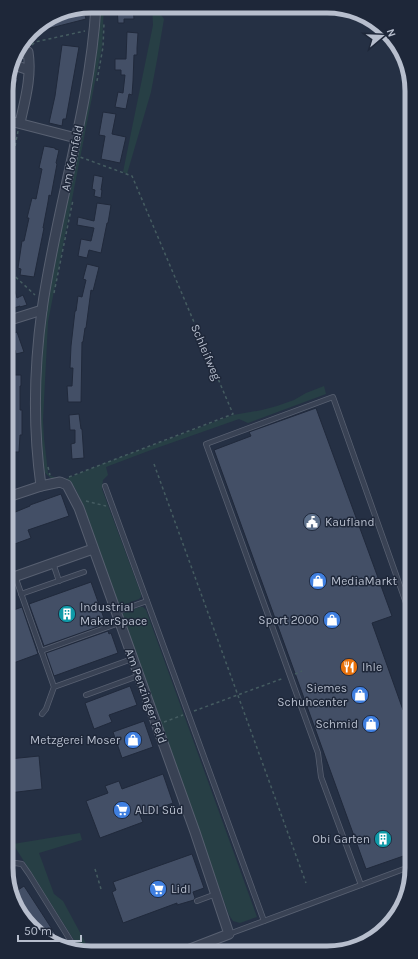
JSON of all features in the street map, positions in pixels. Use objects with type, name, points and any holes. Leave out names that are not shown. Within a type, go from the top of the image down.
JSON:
[{"type":"street","name":"Am Kornfeld","points":[[41,486],[37,451],[36,389],[38,350],[43,306],[90,69],[96,13]]},
{"type":"street","points":[[20,123],[28,83],[30,61],[28,52],[23,53]]},
{"type":"street","points":[[17,66],[29,70]]},
{"type":"street","points":[[13,122],[76,138]]},
{"type":"street","points":[[13,318],[43,306]]},
{"type":"street","points":[[13,495],[41,486],[60,482]]},
{"type":"street","name":"Am Penzinger Feld","points":[[60,482],[66,485],[78,508],[156,724],[229,934]]},
{"type":"street","points":[[13,578],[93,549]]},
{"type":"street","points":[[199,946],[229,934]]},
{"type":"lane","points":[[361,885],[322,777],[318,753],[206,444],[333,397],[405,600]]},
{"type":"lane","points":[[105,486],[264,922]]},
{"type":"lane","points":[[53,563],[59,581]]},
{"type":"lane","points":[[21,594],[84,572]]},
{"type":"lane","points":[[13,580],[21,594],[54,687],[46,709],[42,714]]},
{"type":"lane","points":[[116,612],[147,601]]},
{"type":"lane","points":[[41,651],[119,623]]},
{"type":"lane","points":[[54,687],[132,659]]},
{"type":"lane","points":[[86,695],[138,676]]},
{"type":"lane","points":[[13,864],[22,864],[72,943]]},
{"type":"lane","points":[[229,934],[405,869]]},
{"type":"lane","points":[[197,901],[216,894]]},
{"type":"path","points":[[96,83],[103,47],[104,19]]},
{"type":"path","points":[[28,52],[35,42],[95,29]]},
{"type":"path","points":[[13,157],[20,123]]},
{"type":"path","name":"Schleifweg","points":[[60,482],[63,479],[233,414],[132,176],[73,154]]},
{"type":"path","points":[[53,299],[73,200]]},
{"type":"path","points":[[13,276],[43,306]]},
{"type":"path","points":[[48,464],[49,473],[51,476]]},
{"type":"path","points":[[154,464],[306,883]]},
{"type":"path","points":[[74,500],[114,508]]},
{"type":"path","points":[[156,724],[302,671]]},
{"type":"path","points":[[95,869],[101,889]]},
{"type":"green space","points":[[100,13],[104,13],[102,46],[48,322],[43,420],[44,438],[48,473],[51,476],[60,479],[59,480],[51,478],[45,473],[42,457],[40,425],[40,371],[46,303],[78,139],[94,70]]},
{"type":"green space","points":[[152,13],[160,13],[164,19],[151,92],[127,174],[123,172],[153,25]]},
{"type":"green space","points":[[324,386],[326,394],[248,423],[239,419],[106,467],[108,475],[103,480],[102,489],[141,594],[139,599],[118,607],[79,496],[75,488],[66,479],[233,415],[277,406]]},
{"type":"green space","points":[[143,607],[146,610],[257,917],[240,923],[233,921],[229,915],[121,614]]},
{"type":"green space","points":[[80,833],[82,840],[39,853],[54,894],[63,901],[87,946],[77,944],[13,844]]},
{"type":"building","points":[[117,13],[134,13],[134,19],[124,19],[124,23],[118,23]]},
{"type":"building","points":[[85,14],[86,19],[43,30],[66,17]]},
{"type":"building","points":[[127,32],[138,33],[137,55],[134,55],[132,95],[129,94],[126,109],[115,107],[118,92],[123,93],[125,75],[121,75],[121,70],[115,70],[115,59],[126,59]]},
{"type":"building","points":[[62,45],[79,47],[66,119],[63,119],[62,126],[49,123],[55,96]]},
{"type":"building","points":[[15,78],[18,79],[13,98]]},
{"type":"building","points":[[103,112],[116,114],[112,134],[126,137],[120,163],[101,159],[105,136],[99,135]]},
{"type":"building","points":[[44,146],[59,150],[34,277],[20,275],[21,269],[18,268],[22,241],[24,241],[29,218],[27,218],[32,198],[36,199],[42,169],[39,168]]},
{"type":"building","points":[[94,175],[103,177],[101,198],[94,196],[95,190],[92,189]]},
{"type":"building","points":[[97,203],[111,205],[101,253],[89,250],[87,258],[78,256],[81,239],[91,241],[94,228],[77,225],[78,217],[94,221]]},
{"type":"building","points":[[87,264],[99,267],[93,291],[91,290],[86,328],[82,342],[81,402],[68,402],[67,386],[72,386],[73,368],[70,368],[75,311],[78,296],[82,297],[86,280],[83,279]]},
{"type":"building","points":[[15,291],[17,298],[23,295],[27,305],[13,308],[13,292]]},
{"type":"building","points":[[17,332],[24,352],[16,354],[15,350],[13,351],[13,334]]},
{"type":"building","points":[[13,375],[21,375],[20,410],[22,410],[22,435],[20,435],[19,452],[13,452]]},
{"type":"building","points":[[316,408],[392,616],[372,623],[403,710],[405,709],[405,855],[366,869],[214,450],[251,436],[249,432]]},
{"type":"building","points":[[79,414],[82,429],[84,458],[72,459],[71,444],[75,443],[75,430],[70,430],[69,415]]},
{"type":"building","points":[[61,494],[69,516],[28,530],[31,538],[13,545],[13,513]]},
{"type":"building","name":"Industrial MakerSpace","points":[[91,582],[106,624],[44,646],[29,604]]},
{"type":"building","points":[[22,607],[38,654],[13,663],[13,610]]},
{"type":"building","points":[[108,631],[109,634],[111,633],[118,653],[54,676],[46,653]]},
{"type":"building","points":[[130,686],[137,705],[109,715],[112,722],[94,729],[85,703]]},
{"type":"building","name":"Metzgerei Moser","points":[[144,721],[153,747],[122,758],[113,732]]},
{"type":"building","points":[[39,756],[42,789],[13,793],[13,759]]},
{"type":"building","name":"ALDI Süd","points":[[163,774],[173,803],[140,815],[143,822],[100,838],[86,801],[108,793],[105,786],[119,781],[122,789]]},
{"type":"building","name":"Lidl","points":[[192,854],[204,888],[193,892],[195,898],[194,900],[177,905],[177,903],[123,923],[112,892],[116,890],[113,882]]},
{"type":"building","points":[[24,886],[58,938],[44,930],[29,915],[19,898],[17,891]]},
{"type":"place","name":"Kaufland","points":[[312,522]]},
{"type":"place","name":"MediaMarkt","points":[[318,581]]},
{"type":"place","name":"Industrial MakerSpace","points":[[67,614]]},
{"type":"place","name":"Sport 2000","points":[[332,620]]},
{"type":"place","name":"Ihle","points":[[349,667]]},
{"type":"place","name":"Siemes Schuhcenter","points":[[360,695]]},
{"type":"place","name":"Schmid","points":[[371,724]]},
{"type":"place","name":"Metzgerei Moser","points":[[133,740]]},
{"type":"place","name":"ALDI Süd","points":[[122,810]]},
{"type":"place","name":"Obi Garten","points":[[383,839]]},
{"type":"place","name":"Lidl","points":[[158,889]]}]
